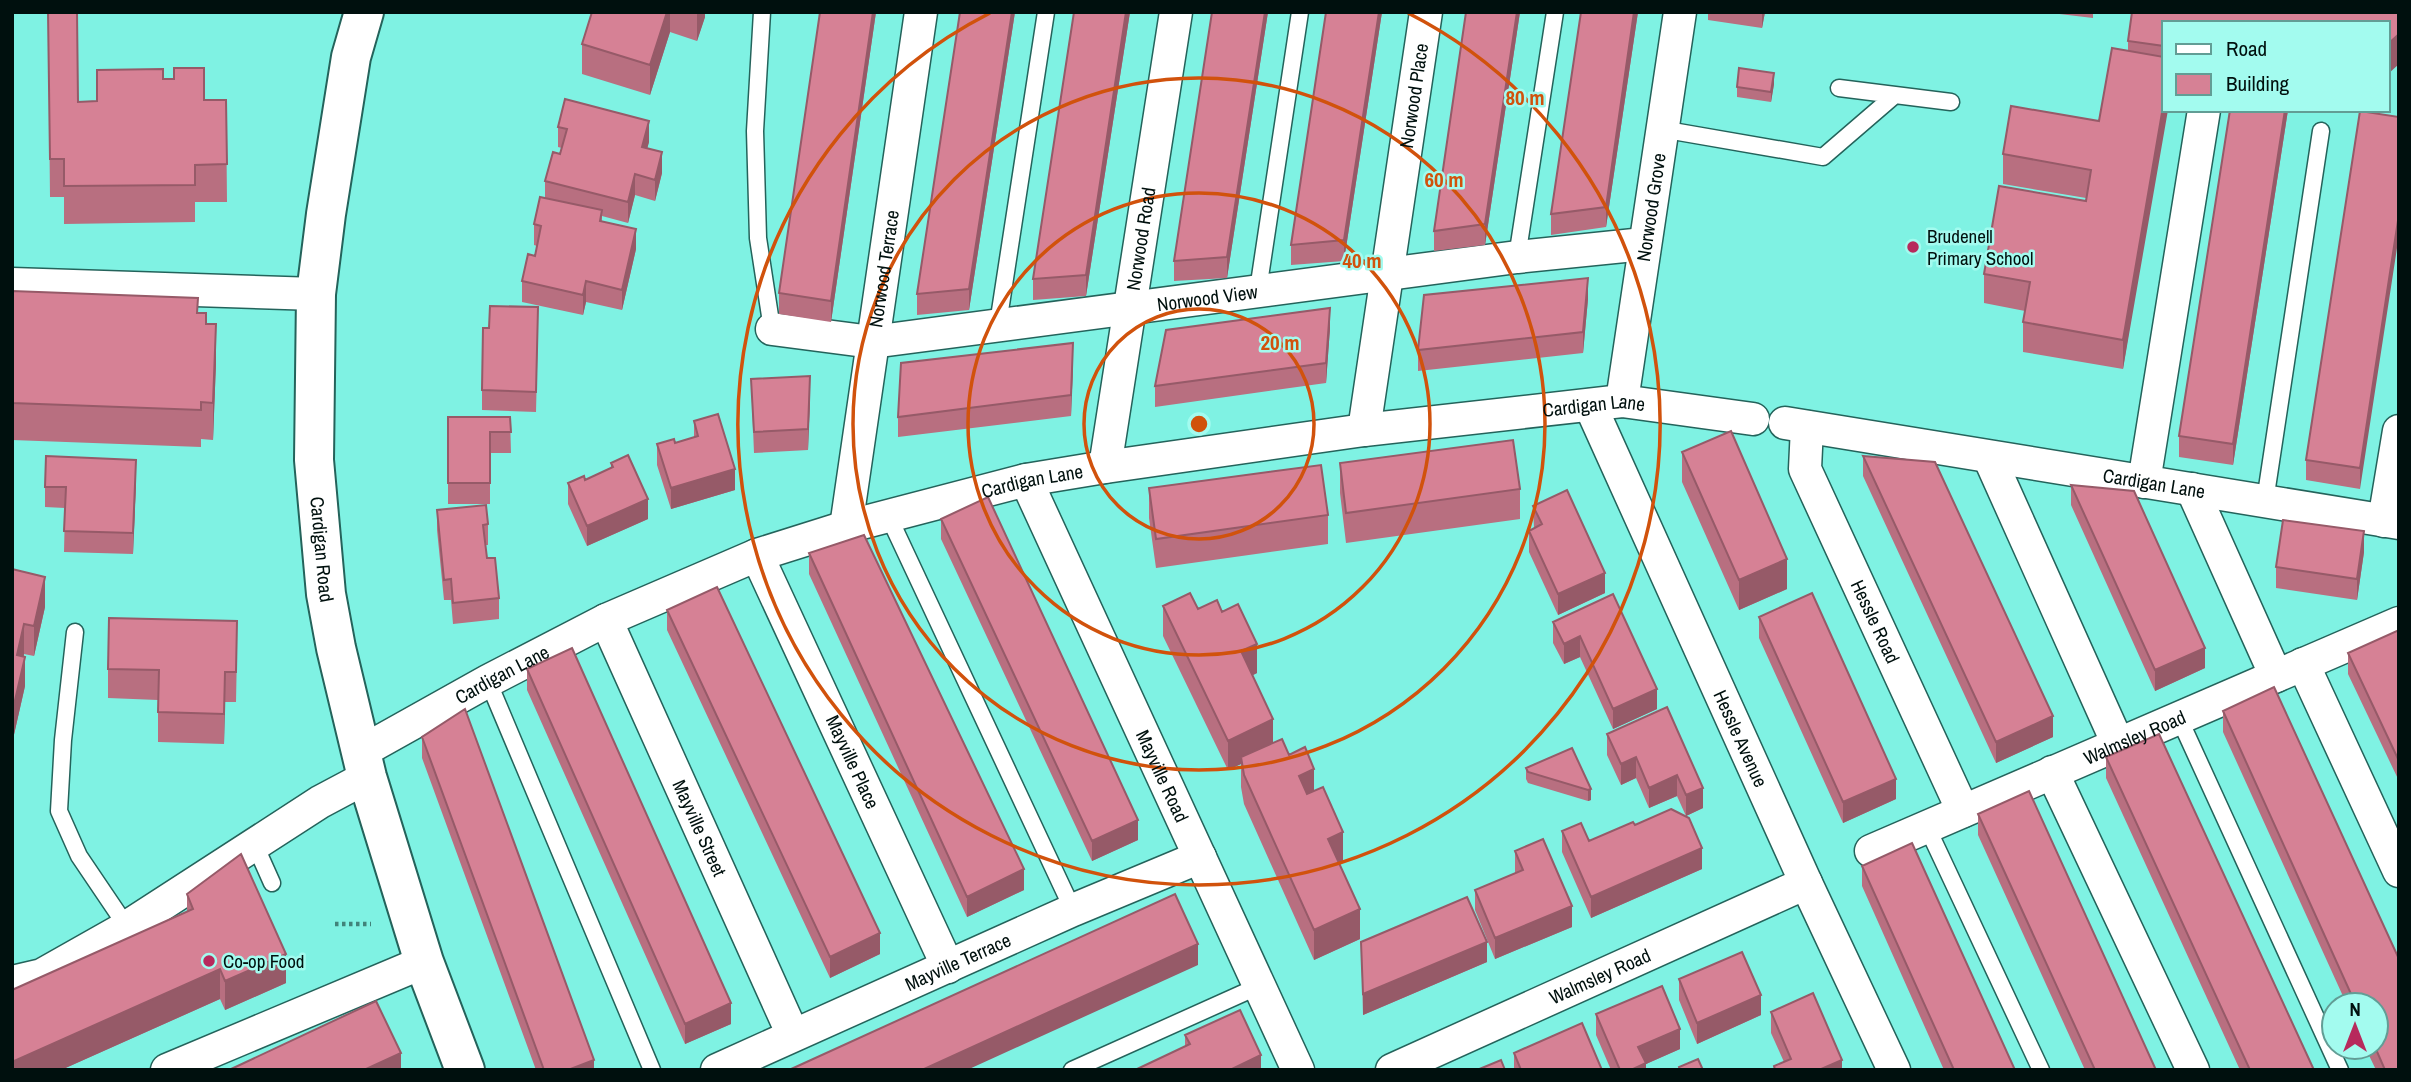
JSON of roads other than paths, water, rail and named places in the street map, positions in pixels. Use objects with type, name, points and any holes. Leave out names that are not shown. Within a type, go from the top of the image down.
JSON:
[{"type":"street","name":"Cardigan Road","points":[[364,12],[351,57],[316,294],[314,460],[326,594],[364,765],[424,962],[465,1070]]},
{"type":"street","name":"Norwood Terrace","points":[[846,527],[921,12]]},
{"type":"street","name":"Norwood Road","points":[[1104,467],[1175,12]]},
{"type":"street","name":"Norwood Place","points":[[1364,430],[1426,12]]},
{"type":"street","name":"Norwood Grove","points":[[1622,401],[1679,12]]},
{"type":"street","points":[[2144,482],[2204,112]]},
{"type":"street","name":"Norwood View","points":[[772,329],[872,342],[1517,257],[1644,244]]},
{"type":"street","points":[[12,284],[316,294]]},
{"type":"street","name":"Cardigan Lane","points":[[12,982],[42,975],[127,927],[320,802],[364,765],[488,681],[606,620],[757,555],[888,515],[1026,480],[1364,430],[1622,401],[1753,419]]},
{"type":"street","name":"Hessle Avenue","points":[[1590,405],[1806,883],[1894,1070]]},
{"type":"street","name":"Cardigan Lane","points":[[1796,425],[2391,522]]},
{"type":"street","name":"Hessle Road","points":[[1796,425],[1805,469],[1964,811]]},
{"type":"street","points":[[2391,522],[2399,431]]},
{"type":"street","points":[[1989,457],[2118,744]]},
{"type":"street","name":"Mayville Road","points":[[1026,480],[1298,1070]]},
{"type":"street","points":[[2192,489],[2399,871]]},
{"type":"street","name":"Mayville Place","points":[[757,555],[948,967]]},
{"type":"street","name":"Mayville Street","points":[[606,620],[793,1035]]},
{"type":"street","name":"Walmsley Road","points":[[1871,851],[2399,622]]},
{"type":"street","points":[[2052,772],[2193,1070]]},
{"type":"street","name":"Mayville Terrace","points":[[717,1070],[1073,910],[1200,857]]},
{"type":"street","name":"Walmsley Road","points":[[1392,1070],[1806,883]]},
{"type":"street","points":[[167,1070],[424,962]]},
{"type":"lane","points":[[762,12],[755,131],[758,238],[772,329]]},
{"type":"lane","points":[[998,324],[1046,12]]},
{"type":"lane","points":[[1258,290],[1300,12]]},
{"type":"lane","points":[[1517,257],[1555,12]]},
{"type":"lane","points":[[1839,88],[1951,102]]},
{"type":"lane","points":[[1661,129],[1823,157],[1895,95]]},
{"type":"lane","points":[[2265,502],[2321,131]]},
{"type":"lane","points":[[888,515],[1073,910]]},
{"type":"lane","points":[[75,632],[63,740],[59,811],[79,856],[127,927]]},
{"type":"lane","points":[[488,681],[652,1070]]},
{"type":"lane","points":[[2179,718],[2340,1070]]},
{"type":"lane","points":[[1927,827],[2041,1070]]},
{"type":"lane","points":[[255,845],[272,883]]},
{"type":"lane","points":[[1072,1070],[1259,986]]},
{"type":"place","name":"Brudenell Primary School","points":[[1913,247]]},
{"type":"place","name":"Co-op Food","points":[[209,961]]}]
